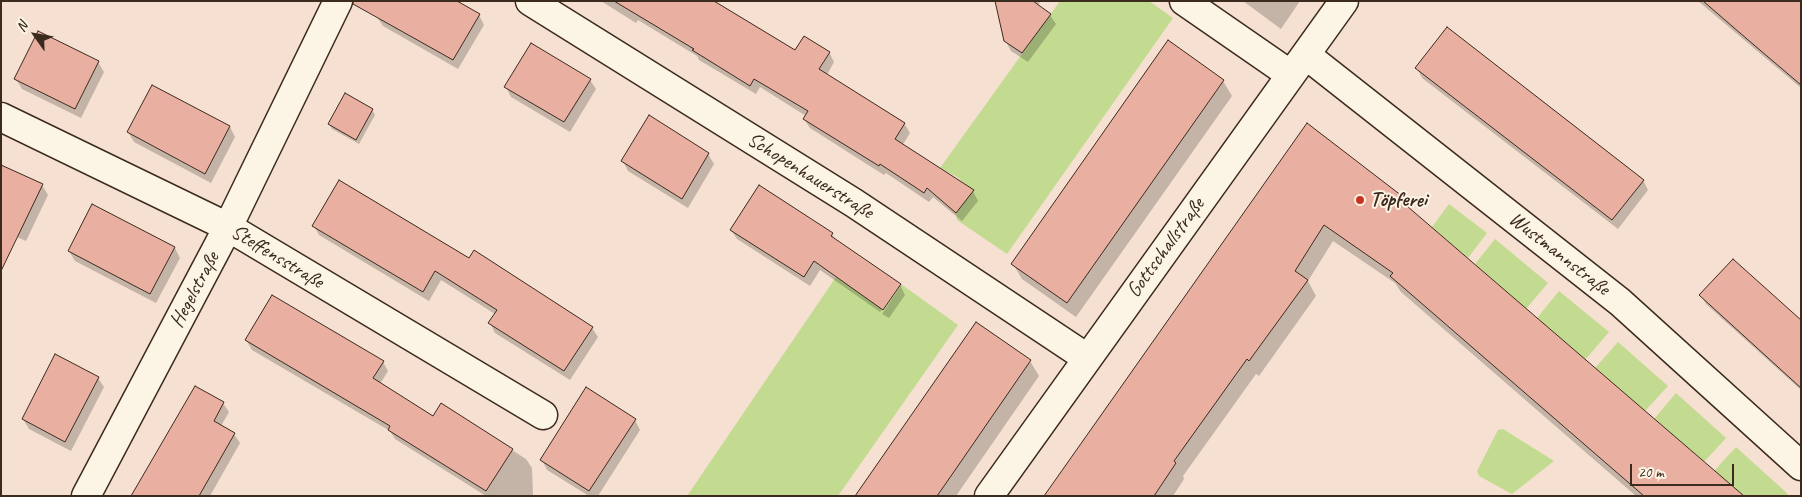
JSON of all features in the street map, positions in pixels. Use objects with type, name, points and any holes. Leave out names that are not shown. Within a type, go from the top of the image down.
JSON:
[{"type":"street","name":"Hegelstraße","points":[[86,496],[228,227],[338,1]]},
{"type":"street","name":"Schopenhauerstraße","points":[[530,1],[854,202],[1087,358]]},
{"type":"street","name":"Wustmannstraße","points":[[1184,1],[1299,65],[1620,302],[1801,466]]},
{"type":"street","name":"Gottschallstraße","points":[[989,496],[1344,1]]},
{"type":"street","name":"Steffensstraße","points":[[1,118],[228,227],[543,415]]},
{"type":"green space","points":[[1060,1],[1149,1],[1173,18],[1007,254],[957,220],[956,213],[973,191],[957,177],[940,168]]},
{"type":"green space","points":[[1449,204],[1487,233],[1468,258],[1432,227]]},
{"type":"green space","points":[[1495,239],[1548,283],[1526,309],[1475,264]]},
{"type":"green space","points":[[836,277],[883,310],[901,284],[958,325],[838,496],[687,496]]},
{"type":"green space","points":[[1559,291],[1609,332],[1585,360],[1537,318]]},
{"type":"green space","points":[[1618,342],[1668,386],[1645,411],[1595,368]]},
{"type":"green space","points":[[1676,393],[1726,438],[1704,462],[1654,419]]},
{"type":"green space","points":[[1503,429],[1554,461],[1512,494],[1479,476],[1477,471],[1498,430]]},
{"type":"green space","points":[[1736,447],[1788,494],[1786,496],[1742,496],[1714,471]]},
{"type":"building","points":[[353,1],[457,1],[480,14],[453,60],[353,4]]},
{"type":"building","points":[[614,1],[714,1],[795,50],[804,36],[830,52],[819,69],[905,123],[895,139],[974,190],[956,213],[927,188],[924,193],[880,164],[879,166],[803,119],[808,111],[754,79],[750,86],[692,50],[694,49]]},
{"type":"building","points":[[995,1],[1033,1],[1051,14],[1022,53],[1004,41]]},
{"type":"building","points":[[1703,1],[1801,1],[1801,85],[1747,39]]},
{"type":"building","points":[[1447,27],[1644,180],[1612,220],[1415,68]]},
{"type":"building","points":[[38,31],[99,61],[75,109],[14,79]]},
{"type":"building","points":[[1168,40],[1224,80],[1067,303],[1011,264]]},
{"type":"building","points":[[531,43],[591,79],[564,122],[504,87]]},
{"type":"building","points":[[152,85],[230,126],[205,174],[127,132]]},
{"type":"building","points":[[345,93],[373,109],[356,140],[328,124]]},
{"type":"building","points":[[649,115],[709,153],[682,199],[621,161]]},
{"type":"building","points":[[1307,123],[1402,196],[1400,200],[1744,496],[1644,496],[1390,276],[1393,273],[1324,225],[1295,271],[1308,280],[1249,361],[1247,359],[1174,461],[1176,463],[1154,496],[1044,496]]},
{"type":"building","points":[[1,165],[43,184],[1,271]]},
{"type":"building","points":[[339,180],[469,258],[474,250],[593,327],[564,371],[488,323],[497,310],[435,271],[423,292],[312,226]]},
{"type":"building","points":[[759,185],[833,233],[831,236],[901,284],[883,310],[814,261],[804,277],[730,230]]},
{"type":"building","points":[[92,204],[175,247],[150,294],[68,251]]},
{"type":"building","points":[[1733,259],[1801,320],[1801,388],[1699,295]]},
{"type":"building","points":[[272,295],[384,361],[373,378],[433,416],[441,403],[513,449],[486,491],[388,430],[390,426],[245,340]]},
{"type":"building","points":[[976,322],[1031,360],[951,476],[937,496],[855,496]]},
{"type":"building","points":[[55,354],[99,377],[65,442],[22,419]]},
{"type":"building","points":[[195,386],[224,402],[214,421],[235,433],[199,496],[131,496]]},
{"type":"building","points":[[586,387],[636,419],[589,491],[540,460]]},
{"type":"place","name":"Töpferei","points":[[1360,200]]}]
